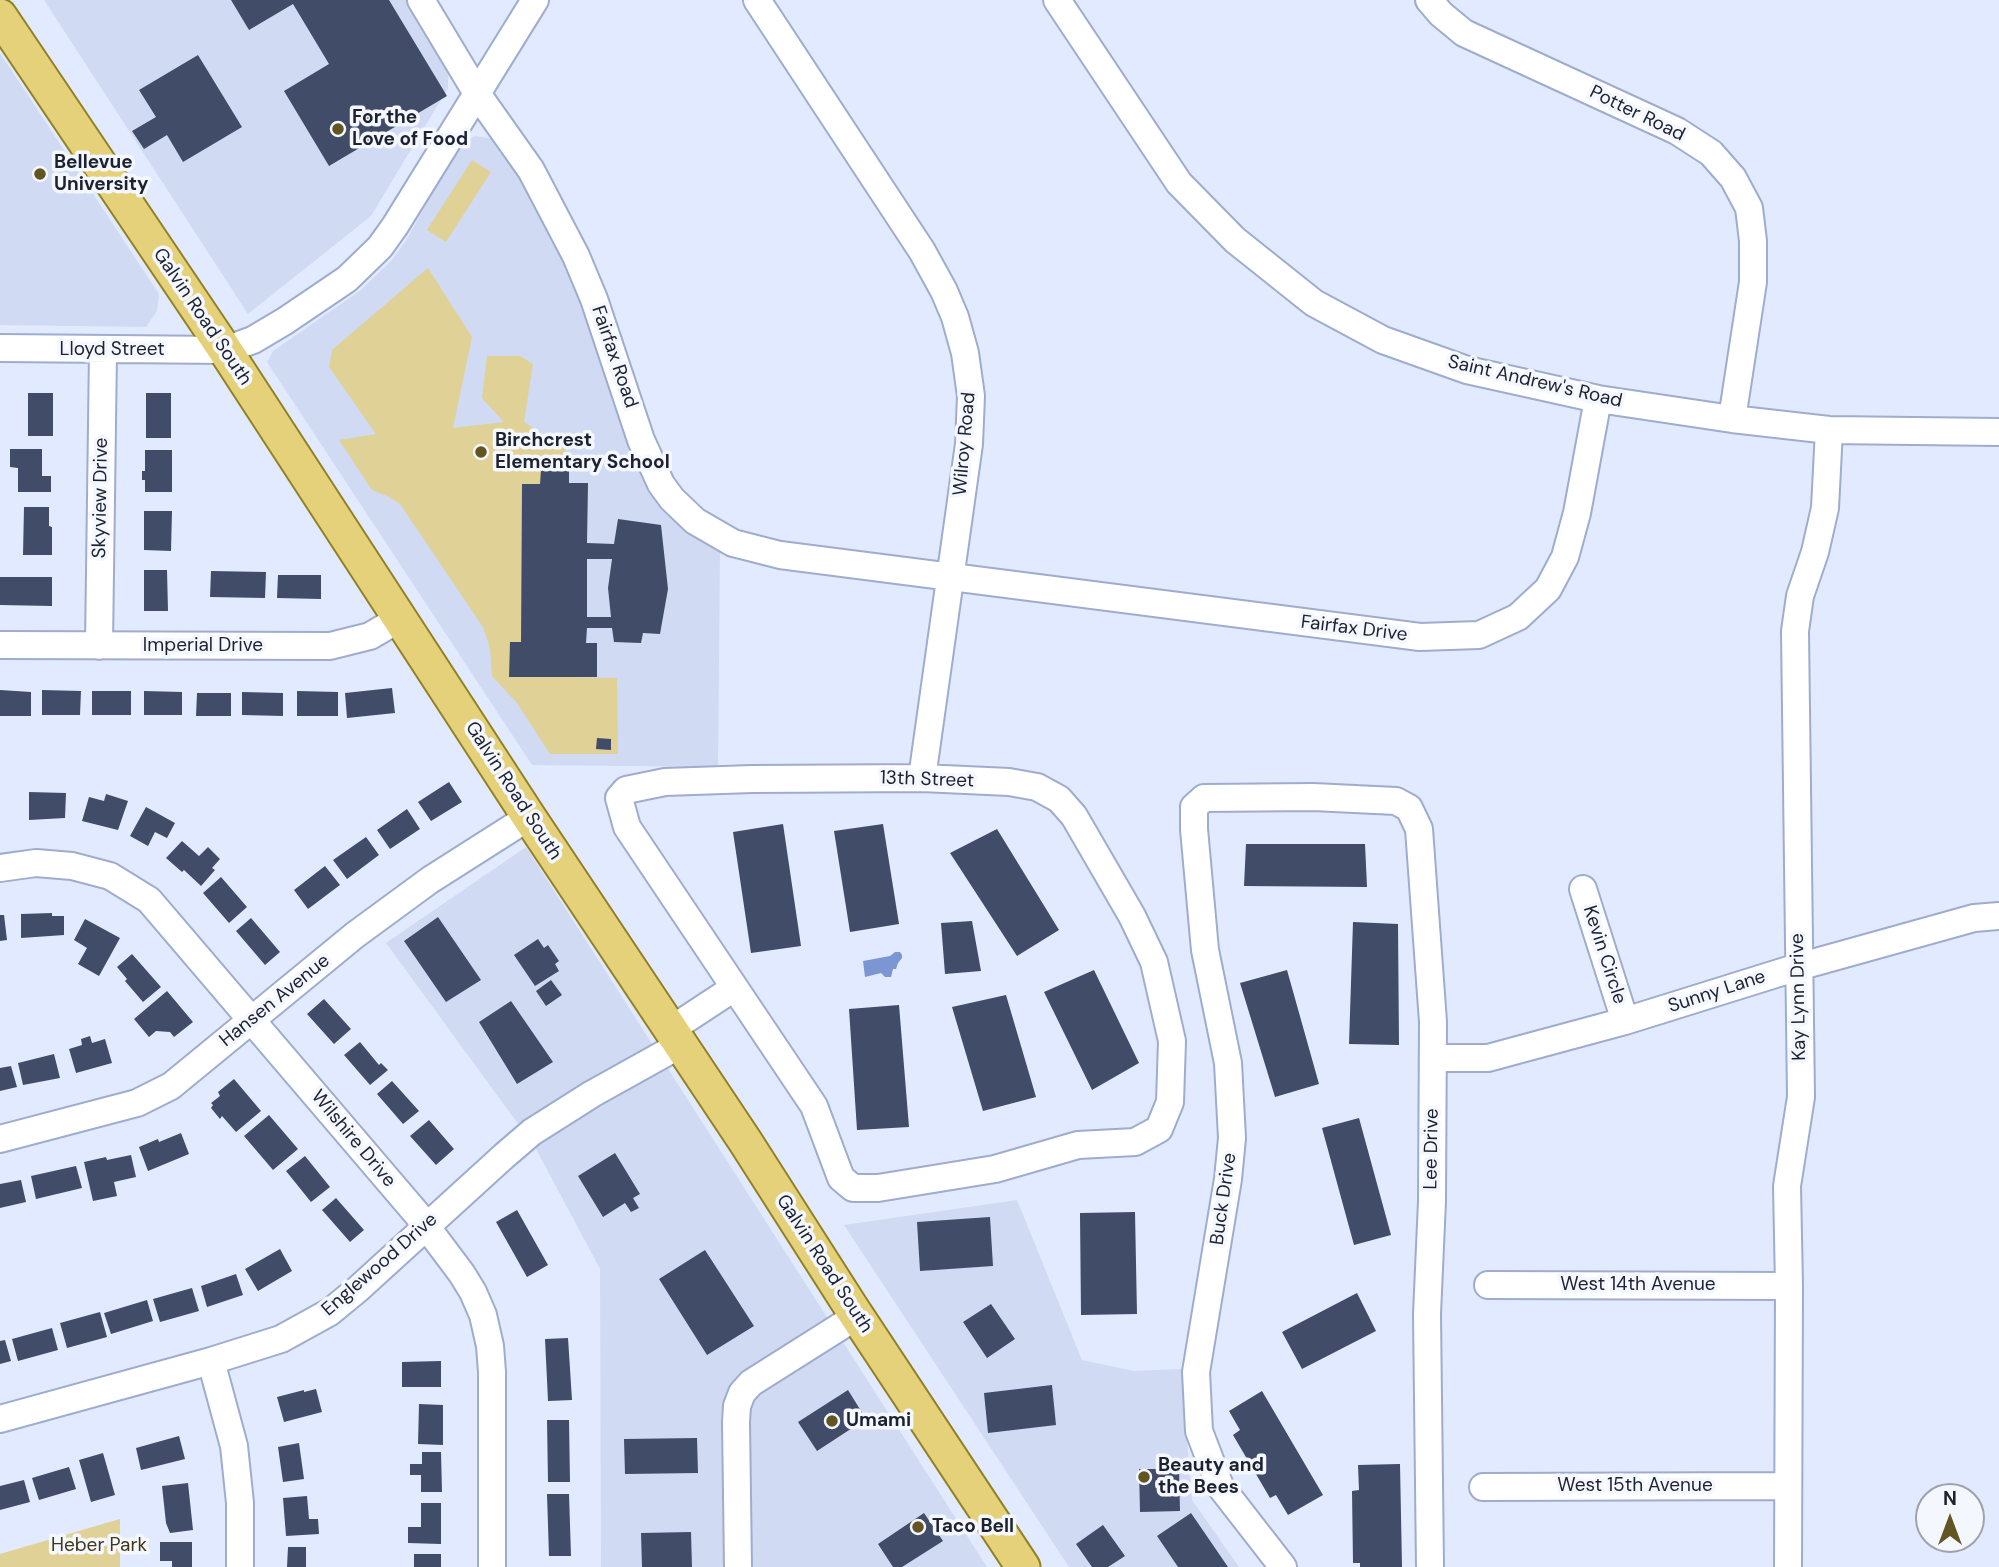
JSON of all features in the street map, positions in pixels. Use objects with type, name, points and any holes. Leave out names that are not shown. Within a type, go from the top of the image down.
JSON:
[{"type":"main road","name":"Galvin Road South","points":[[0,16],[225,350],[1023,1567]]},
{"type":"street","name":"Fairfax Road","points":[[421,0],[478,94],[531,170],[576,256],[594,299],[651,465],[661,484],[683,511],[712,533],[757,550],[949,577]]},
{"type":"street","points":[[225,350],[253,340],[285,321],[347,279],[375,253],[395,226],[535,0]]},
{"type":"street","name":"Wilroy Road","points":[[757,0],[922,251],[944,291],[964,344],[969,373],[969,444],[922,778]]},
{"type":"street","name":"Saint Andrew's Road","points":[[1058,0],[1180,183],[1235,240],[1314,303],[1383,340],[1467,370],[1598,399],[1829,430],[1999,432]]},
{"type":"street","name":"Potter Road","points":[[1429,0],[1464,33],[1676,131],[1711,153],[1733,178],[1749,208],[1754,241],[1754,282],[1732,419]]},
{"type":"street","name":"Lloyd Street","points":[[0,348],[225,350]]},
{"type":"street","name":"Skyview Drive","points":[[99,646],[103,350]]},
{"type":"street","name":"Fairfax Drive","points":[[949,577],[1420,637],[1479,635],[1518,617],[1548,589],[1565,557],[1577,513],[1598,399]]},
{"type":"street","name":"Kay Lynn Drive","points":[[1788,1567],[1787,1185],[1801,1097],[1795,631],[1800,596],[1815,552],[1825,508],[1829,430]]},
{"type":"street","name":"Imperial Drive","points":[[0,645],[330,646],[370,636],[399,619]]},
{"type":"street","name":"13th Street","points":[[922,778],[1009,782],[1037,787],[1059,799],[1074,816],[1132,916],[1154,962],[1172,1041],[1170,1102],[1159,1129],[1135,1142],[1078,1145],[995,1170],[878,1188],[853,1188],[841,1178],[814,1106],[627,827],[619,798],[626,790],[665,782],[922,778]]},
{"type":"street","name":"Lee Drive","points":[[1194,807],[1203,798],[1396,801],[1409,808],[1419,829],[1434,1058],[1427,1314],[1430,1567]]},
{"type":"street","name":"Buck Drive","points":[[1194,807],[1205,950],[1228,1063],[1232,1138],[1228,1179],[1196,1372],[1199,1431],[1220,1486],[1283,1567]]},
{"type":"street","name":"Hansen Avenue","points":[[0,1139],[137,1103],[171,1086],[355,935],[430,880],[529,817]]},
{"type":"street","name":"Wilshire Drive","points":[[0,868],[36,863],[72,866],[110,876],[149,900],[427,1226],[473,1292],[483,1315],[490,1346],[492,1567]]},
{"type":"street","name":"Kevin Circle","points":[[1583,889],[1625,1021]]},
{"type":"street","name":"Sunny Lane","points":[[1434,1058],[1488,1058],[1625,1021],[1798,967],[1974,918],[1999,916]]},
{"type":"street","name":"Englewood Drive","points":[[0,1419],[211,1362],[281,1339],[330,1312],[532,1132],[675,1038],[734,988]]},
{"type":"street","name":"West 14th Avenue","points":[[1488,1285],[1789,1286]]},
{"type":"street","points":[[738,1567],[736,1422],[737,1406],[742,1393],[751,1382],[857,1316]]},
{"type":"street","points":[[211,1362],[234,1446],[240,1503],[240,1567]]},
{"type":"street","name":"West 15th Avenue","points":[[1483,1487],[1787,1486]]},
{"type":"shaded area","points":[[44,0],[407,0],[448,70],[448,88],[371,216],[248,314]]},
{"type":"shaded area","name":"Bellevue University","points":[[0,53],[159,294],[157,311],[146,327],[0,325]]},
{"type":"shaded area","name":"Birchcrest Elementary School","points":[[475,136],[495,139],[502,145],[551,230],[682,526],[720,551],[718,767],[532,765],[267,362],[273,351],[361,290],[391,261],[405,242],[456,151]]},
{"type":"shaded area","points":[[526,847],[987,1567],[601,1567],[600,1269],[535,1147],[386,943]]},
{"type":"shaded area","points":[[1017,1200],[1082,1360],[1134,1371],[1181,1369],[1192,1500],[1239,1567],[1069,1567],[844,1225]]},
{"type":"green space","points":[[472,160],[491,172],[446,242],[427,230]]},
{"type":"green space","points":[[428,268],[472,337],[453,428],[504,422],[482,398],[487,356],[520,356],[533,364],[524,422],[565,449],[560,471],[540,484],[522,484],[521,642],[510,643],[509,676],[617,678],[618,754],[550,754],[517,703],[492,676],[490,648],[483,627],[400,504],[372,490],[339,440],[376,434],[329,367],[332,350]]},
{"type":"green space","name":"Heber Park","points":[[120,1519],[120,1567],[0,1567],[0,1554]]},
{"type":"water","points":[[900,952],[902,958],[896,969],[893,969],[891,977],[885,977],[881,973],[865,977],[863,961],[890,956]]},
{"type":"building","points":[[231,0],[389,0],[447,96],[329,166],[284,91],[329,64],[293,4],[249,30]]},
{"type":"building","points":[[198,55],[242,127],[183,162],[167,135],[144,149],[132,131],[156,117],[139,90]]},
{"type":"building","points":[[28,393],[53,393],[53,436],[28,436]]},
{"type":"building","points":[[146,393],[171,393],[171,438],[146,438]]},
{"type":"building","points":[[10,449],[42,449],[42,476],[51,476],[51,492],[18,492],[18,468],[10,467]]},
{"type":"building","points":[[145,450],[172,450],[172,492],[145,492],[142,471],[145,471]]},
{"type":"building","points":[[541,470],[569,471],[569,483],[588,483],[587,543],[614,544],[618,519],[661,525],[668,589],[660,634],[643,633],[641,643],[614,642],[612,628],[587,628],[586,643],[597,643],[597,677],[509,677],[510,642],[521,642],[522,484],[540,484]],"holes":[[[587,559],[612,559],[608,588],[611,617],[587,617]]]},
{"type":"building","points":[[24,507],[49,507],[52,555],[23,555]]},
{"type":"building","points":[[144,511],[172,511],[171,551],[144,550]]},
{"type":"building","points":[[144,570],[167,570],[168,611],[144,611]]},
{"type":"building","points":[[211,571],[266,572],[265,598],[210,597]]},
{"type":"building","points":[[278,575],[321,575],[321,599],[277,598]]},
{"type":"building","points":[[0,577],[52,577],[52,606],[0,605]]},
{"type":"building","points":[[392,688],[395,713],[347,718],[345,693]]},
{"type":"building","points":[[0,690],[31,692],[31,716],[0,716]]},
{"type":"building","points":[[42,690],[81,691],[80,715],[42,715]]},
{"type":"building","points":[[92,691],[131,691],[131,715],[92,715]]},
{"type":"building","points":[[144,691],[182,692],[182,715],[144,715]]},
{"type":"building","points":[[297,691],[338,692],[338,716],[297,716]]},
{"type":"building","points":[[242,692],[283,693],[283,716],[242,715]]},
{"type":"building","points":[[197,693],[231,693],[231,716],[196,716]]},
{"type":"building","points":[[597,738],[611,739],[611,750],[596,749]]},
{"type":"building","points":[[449,782],[462,802],[431,821],[418,802]]},
{"type":"building","points":[[29,792],[66,793],[65,818],[29,820]]},
{"type":"building","points":[[106,794],[128,801],[118,830],[82,821],[89,797],[104,801]]},
{"type":"building","points":[[146,807],[175,823],[167,838],[155,832],[148,846],[130,836]]},
{"type":"building","points":[[407,809],[420,829],[390,849],[377,830]]},
{"type":"building","points":[[783,824],[801,946],[751,953],[733,832]]},
{"type":"building","points":[[883,824],[899,924],[850,932],[834,831]]},
{"type":"building","points":[[997,829],[1059,930],[1017,956],[950,853]]},
{"type":"building","points":[[366,837],[379,855],[347,879],[333,860]]},
{"type":"building","points":[[182,841],[199,856],[208,847],[220,859],[212,868],[215,870],[201,886],[166,858]]},
{"type":"building","points":[[1246,844],[1365,844],[1367,887],[1244,886]]},
{"type":"building","points":[[325,866],[340,885],[308,909],[294,890]]},
{"type":"building","points":[[221,877],[247,907],[229,923],[203,893]]},
{"type":"building","points":[[52,913],[52,916],[64,916],[64,935],[21,938],[21,914]]},
{"type":"building","points":[[0,915],[4,915],[7,940],[0,941]]},
{"type":"building","points":[[438,917],[481,980],[446,1002],[404,941]]},
{"type":"building","points":[[251,918],[280,952],[265,965],[236,931]]},
{"type":"building","points":[[85,919],[120,938],[99,976],[78,964],[87,948],[74,940]]},
{"type":"building","points":[[972,921],[981,971],[945,974],[941,923]]},
{"type":"building","points":[[1353,922],[1398,924],[1399,1045],[1349,1044]]},
{"type":"building","points":[[538,939],[544,948],[548,945],[559,961],[555,964],[559,971],[535,986],[514,955]]},
{"type":"building","points":[[132,954],[161,987],[143,1002],[117,967]]},
{"type":"building","points":[[1094,970],[1139,1063],[1092,1090],[1044,992]]},
{"type":"building","points":[[1287,970],[1319,1084],[1275,1097],[1240,983]]},
{"type":"building","points":[[551,980],[562,995],[546,1006],[536,991]]},
{"type":"building","points":[[167,991],[193,1022],[174,1037],[170,1032],[156,1031],[149,1037],[134,1019]]},
{"type":"building","points":[[1006,995],[1036,1097],[983,1111],[952,1007]]},
{"type":"building","points":[[324,999],[351,1029],[334,1044],[307,1014]]},
{"type":"building","points":[[511,1001],[553,1062],[517,1084],[479,1022]]},
{"type":"building","points":[[899,1005],[909,1127],[857,1130],[849,1009]]},
{"type":"building","points":[[90,1036],[92,1043],[105,1039],[112,1063],[76,1073],[69,1049],[82,1045],[81,1039]]},
{"type":"building","points":[[360,1042],[379,1065],[381,1063],[388,1070],[370,1085],[344,1055]]},
{"type":"building","points":[[54,1054],[60,1078],[23,1085],[18,1063]]},
{"type":"building","points":[[11,1066],[17,1087],[0,1091],[0,1068]]},
{"type":"building","points":[[234,1079],[261,1111],[236,1132],[211,1108],[211,1103],[220,1096],[218,1092]]},
{"type":"building","points":[[392,1081],[419,1111],[403,1124],[377,1094]]},
{"type":"building","points":[[269,1115],[298,1149],[273,1170],[244,1136]]},
{"type":"building","points":[[1359,1118],[1391,1235],[1354,1245],[1322,1128]]},
{"type":"building","points":[[429,1120],[454,1149],[436,1165],[410,1136]]},
{"type":"building","points":[[181,1133],[189,1154],[148,1171],[139,1147]]},
{"type":"building","points":[[615,1153],[640,1194],[633,1198],[639,1208],[631,1212],[625,1203],[603,1217],[578,1176]]},
{"type":"building","points":[[131,1155],[136,1177],[114,1182],[117,1196],[93,1201],[84,1162]]},
{"type":"building","points":[[305,1156],[330,1187],[311,1202],[286,1171]]},
{"type":"building","points":[[76,1166],[82,1188],[36,1199],[31,1176]]},
{"type":"building","points":[[21,1180],[26,1202],[0,1208],[0,1184]]},
{"type":"building","points":[[336,1198],[364,1230],[350,1242],[322,1210]]},
{"type":"building","points":[[517,1210],[548,1265],[527,1277],[496,1222]]},
{"type":"building","points":[[1135,1212],[1137,1314],[1081,1315],[1080,1213]]},
{"type":"building","points":[[990,1217],[993,1266],[920,1271],[917,1222]]},
{"type":"building","points":[[280,1249],[292,1271],[258,1291],[245,1269]]},
{"type":"building","points":[[705,1250],[754,1326],[707,1355],[659,1279]]},
{"type":"building","points":[[236,1274],[243,1295],[207,1307],[201,1286]]},
{"type":"building","points":[[192,1288],[199,1311],[160,1322],[153,1299]]},
{"type":"building","points":[[1357,1293],[1376,1331],[1302,1369],[1282,1332]]},
{"type":"building","points":[[147,1300],[153,1321],[111,1334],[104,1313]]},
{"type":"building","points":[[991,1304],[1015,1339],[987,1358],[963,1322]]},
{"type":"building","points":[[100,1312],[107,1337],[67,1348],[60,1323]]},
{"type":"building","points":[[52,1328],[58,1350],[18,1361],[12,1339]]},
{"type":"building","points":[[568,1338],[572,1400],[548,1401],[545,1339]]},
{"type":"building","points":[[5,1340],[11,1361],[0,1364],[0,1341]]},
{"type":"building","points":[[441,1361],[441,1387],[402,1387],[402,1362]]},
{"type":"building","points":[[1052,1385],[1056,1425],[988,1433],[984,1393]]},
{"type":"building","points":[[316,1389],[322,1412],[284,1422],[277,1397]]},
{"type":"building","name":"Umami","points":[[848,1390],[866,1419],[817,1451],[798,1422]]},
{"type":"building","points":[[1262,1391],[1323,1495],[1288,1515],[1276,1495],[1270,1498],[1233,1435],[1240,1430],[1229,1411]]},
{"type":"building","points":[[419,1404],[443,1405],[443,1445],[418,1444]]},
{"type":"building","points":[[547,1420],[569,1420],[570,1482],[548,1482]]},
{"type":"building","points":[[179,1436],[185,1459],[141,1470],[136,1448]]},
{"type":"building","points":[[697,1438],[698,1473],[625,1474],[624,1439]]},
{"type":"building","points":[[299,1443],[304,1479],[283,1482],[278,1447]]},
{"type":"building","points":[[422,1452],[441,1452],[442,1492],[421,1492],[421,1475],[410,1475],[410,1464],[422,1464]]},
{"type":"building","points":[[103,1453],[115,1495],[91,1502],[79,1460]]},
{"type":"building","points":[[1400,1464],[1402,1567],[1360,1567],[1360,1563],[1353,1563],[1352,1491],[1359,1490],[1358,1465]]},
{"type":"building","points":[[69,1467],[76,1489],[39,1500],[32,1478]]},
{"type":"building","points":[[1139,1469],[1179,1469],[1180,1511],[1140,1512]]},
{"type":"building","points":[[24,1480],[30,1502],[0,1510],[0,1486]]},
{"type":"building","points":[[188,1483],[193,1530],[170,1533],[166,1523],[162,1486]]},
{"type":"building","points":[[547,1494],[569,1494],[571,1556],[549,1556]]},
{"type":"building","points":[[307,1496],[309,1519],[318,1519],[319,1534],[286,1536],[283,1498]]},
{"type":"building","points":[[421,1503],[441,1503],[441,1544],[408,1543],[408,1527],[421,1527]]},
{"type":"building","name":"Taco Bell","points":[[924,1513],[943,1541],[902,1567],[893,1567],[878,1544]]},
{"type":"building","points":[[1191,1513],[1228,1567],[1178,1567],[1157,1536]]},
{"type":"building","points":[[1103,1525],[1125,1556],[1108,1567],[1092,1567],[1076,1544]]},
{"type":"building","points":[[691,1532],[692,1567],[642,1567],[641,1533]]},
{"type":"building","points":[[160,1542],[192,1542],[192,1567],[172,1567],[172,1561],[160,1561]]},
{"type":"building","points":[[288,1547],[306,1547],[306,1567],[287,1567]]},
{"type":"building","points":[[414,1554],[441,1554],[441,1567],[414,1567]]},
{"type":"place","name":"For the Love of Food","points":[[338,129]]},
{"type":"place","name":"Bellevue University","points":[[40,174]]},
{"type":"place","name":"Birchcrest Elementary School","points":[[481,452]]},
{"type":"place","name":"Umami","points":[[832,1421]]},
{"type":"place","name":"Beauty and the Bees","points":[[1144,1477]]},
{"type":"place","name":"Taco Bell","points":[[918,1527]]}]
